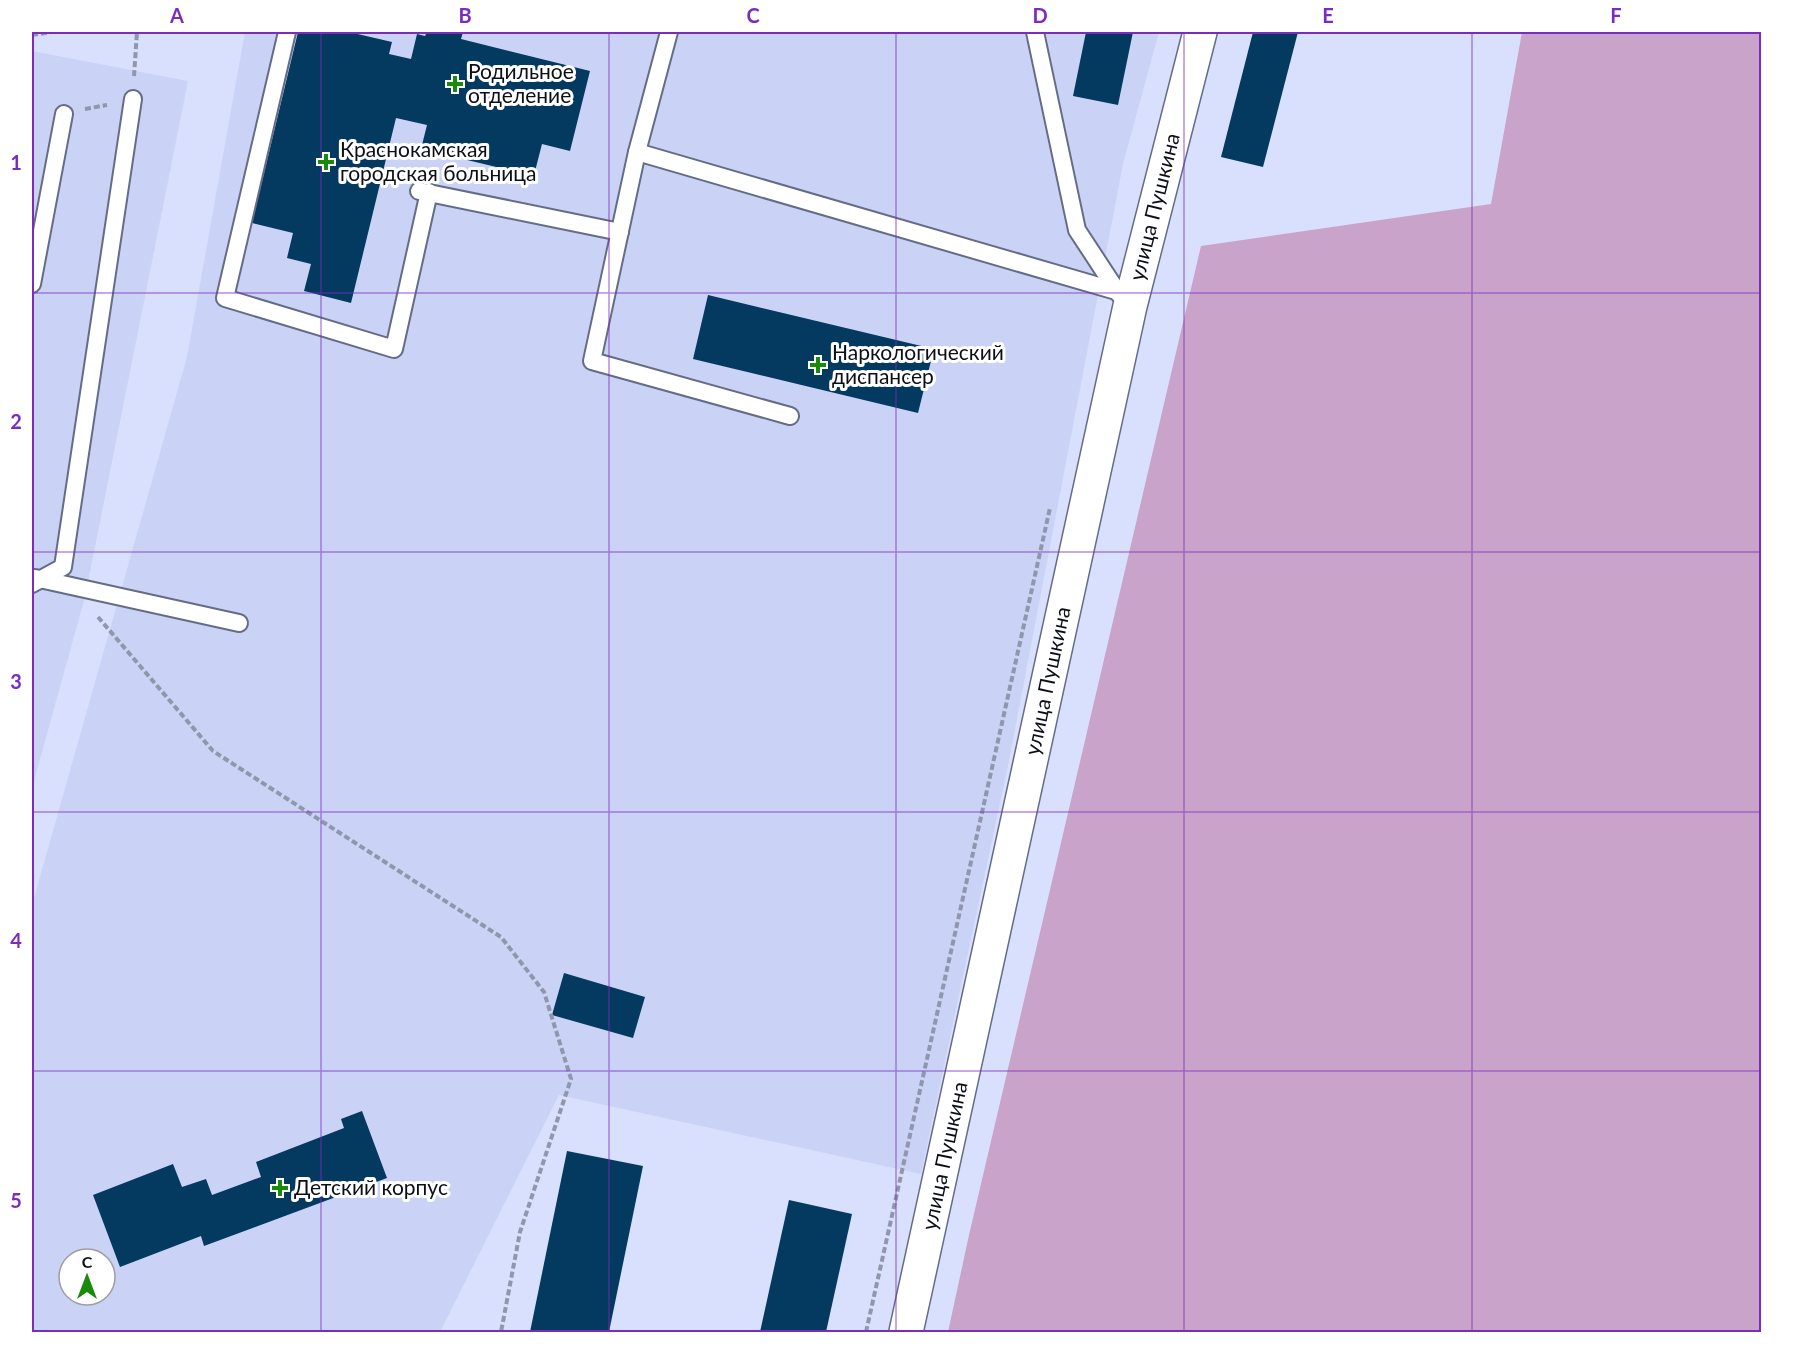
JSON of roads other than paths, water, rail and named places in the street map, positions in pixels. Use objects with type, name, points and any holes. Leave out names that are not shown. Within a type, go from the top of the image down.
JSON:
[{"type":"street","name":"улица Пушкина","points":[[906,1332],[1123,298],[1200,32]]},
{"type":"lane","points":[[287,32],[225,298],[394,349],[423,191],[620,232]]},
{"type":"lane","points":[[669,32],[637,152],[592,361],[790,416]]},
{"type":"lane","points":[[1035,32],[1077,230],[1123,298]]},
{"type":"lane","points":[[34,580],[63,567],[133,99]]},
{"type":"lane","points":[[32,284],[64,114]]},
{"type":"lane","points":[[637,152],[1123,298]]},
{"type":"lane","points":[[34,580],[239,623]]},
{"type":"place","name":"Родильное отделение","points":[[455,84]]},
{"type":"place","name":"Краснокамская городская больница","points":[[326,162]]},
{"type":"place","name":"Наркологический диспансер","points":[[818,365]]},
{"type":"place","name":"Детский корпус","points":[[280,1188]]}]
